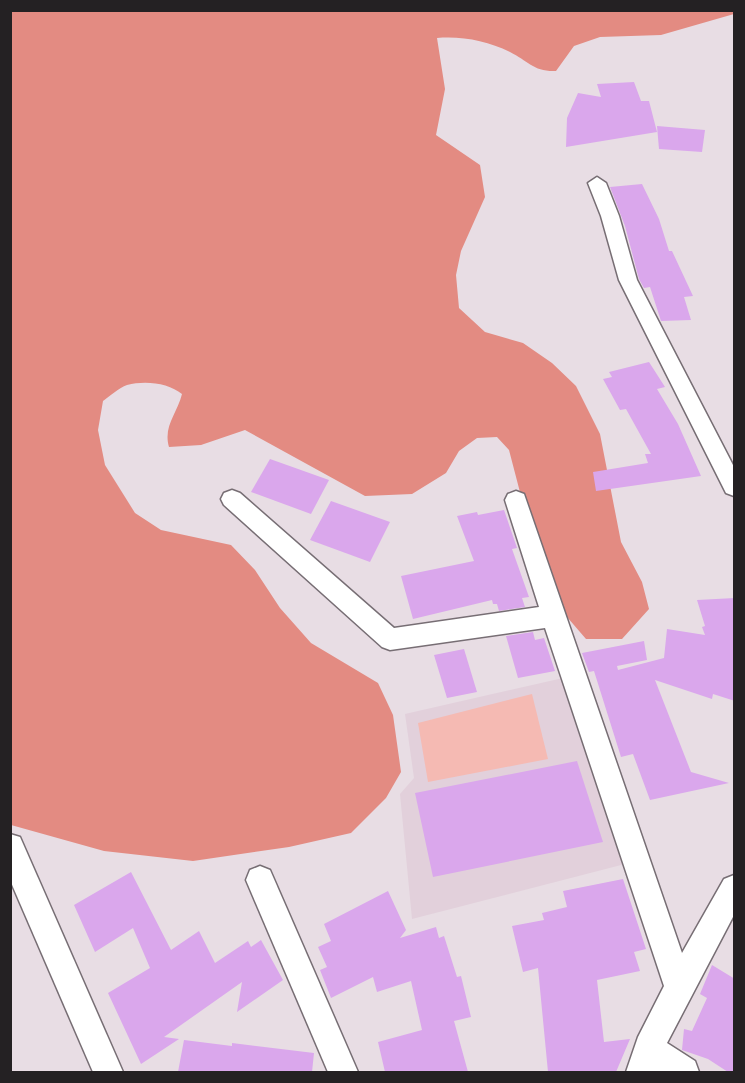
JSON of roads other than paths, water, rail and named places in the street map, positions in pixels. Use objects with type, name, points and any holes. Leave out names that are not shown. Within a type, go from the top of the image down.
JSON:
[{"type":"street","points":[[597,183],[610,216],[628,280],[735,487]]},
{"type":"street","points":[[232,499],[390,639],[553,616]]},
{"type":"street","points":[[516,500],[679,988]]},
{"type":"street","points":[[10,847],[108,1072]]},
{"type":"street","points":[[260,880],[343,1072]]},
{"type":"street","points":[[684,1072],[645,1060],[679,988],[733,898]]}]
